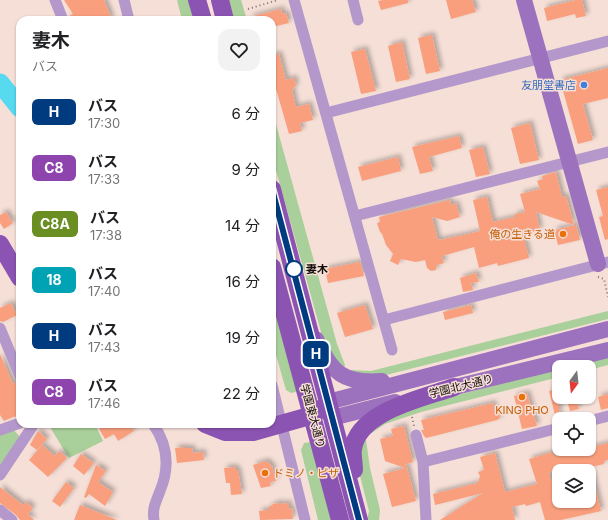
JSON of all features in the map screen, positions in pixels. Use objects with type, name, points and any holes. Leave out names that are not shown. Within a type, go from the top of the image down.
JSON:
[{"type":"main road","points":[[197,0],[201,16]]},
{"type":"main road","points":[[220,0],[224,16]]},
{"type":"main road","points":[[524,0],[599,264]]},
{"type":"main road","name":"学園東大通り","points":[[276,204],[359,518]]},
{"type":"main road","points":[[0,244],[4,262],[16,274]]},
{"type":"main road","name":"学園東大通り","points":[[276,281],[340,520]]},
{"type":"main road","points":[[308,323],[327,361],[344,377],[363,383],[418,379]]},
{"type":"main road","name":"学園北大通り","points":[[313,415],[418,379],[608,329]]},
{"type":"main road","name":"学園北大通り","points":[[330,410],[454,387],[608,350]]},
{"type":"main road","points":[[359,518],[360,498],[354,469],[353,449],[360,432],[374,418],[389,410],[454,387]]},
{"type":"main road","points":[[276,426],[313,415]]},
{"type":"main road","points":[[215,428],[225,432],[241,433],[253,432],[268,428]]},
{"type":"street","points":[[55,0],[61,16]]},
{"type":"street","points":[[124,0],[128,16]]},
{"type":"street","points":[[295,0],[392,350]]},
{"type":"street","points":[[353,0],[358,20]]},
{"type":"street","points":[[326,113],[608,41]]},
{"type":"street","points":[[355,216],[608,152]]},
{"type":"street","points":[[384,320],[599,264]]},
{"type":"street","points":[[0,328],[16,366]]},
{"type":"street","points":[[276,401],[305,520]]},
{"type":"street","points":[[596,419],[608,416]]},
{"type":"street","points":[[0,430],[16,424]]},
{"type":"street","points":[[0,476],[31,428]]},
{"type":"street","points":[[154,428],[163,442],[166,460],[165,479],[152,509],[154,520]]},
{"type":"street","points":[[423,462],[552,430]]},
{"type":"street","points":[[416,435],[423,462],[426,520]]},
{"type":"street","points":[[0,510],[12,520]]},
{"type":"path","points":[[248,9],[278,0]]},
{"type":"path","points":[[599,264],[595,275],[604,279],[608,297]]},
{"type":"green space","points":[[177,0],[190,0],[194,16],[181,16]]},
{"type":"green space","points":[[229,0],[241,0],[246,16],[233,16]]},
{"type":"green space","points":[[276,124],[337,344],[345,365],[343,370],[323,339],[276,170]]},
{"type":"green space","points":[[276,309],[299,391],[291,393],[286,390],[276,355]]},
{"type":"green space","points":[[608,311],[608,319],[382,376],[349,374],[351,370],[371,371]]},
{"type":"green space","points":[[608,357],[608,365],[596,368],[596,360]]},
{"type":"green space","points":[[552,371],[552,379],[421,412],[385,424],[370,434],[380,420],[450,397]]},
{"type":"green space","points":[[12,428],[20,437],[0,466],[0,433]]},
{"type":"green space","points":[[50,428],[97,428],[103,441],[69,458]]},
{"type":"green space","points":[[362,438],[366,440],[370,468],[380,510],[379,520],[367,520],[369,511],[359,472]]},
{"type":"green space","points":[[312,442],[331,520],[318,520],[301,450],[304,443]]},
{"type":"building","points":[[64,0],[104,0],[110,16],[69,16],[73,14]]},
{"type":"building","points":[[408,0],[408,3],[381,10],[378,1]]},
{"type":"building","points":[[446,0],[472,0],[476,12],[451,19]]},
{"type":"building","points":[[576,0],[582,0],[586,16],[576,18],[575,14],[547,21],[544,8]]},
{"type":"building","points":[[281,9],[282,14],[286,13],[289,23],[276,26],[276,16],[254,16]]},
{"type":"building","points":[[432,35],[440,71],[426,74],[418,38]]},
{"type":"building","points":[[402,42],[410,79],[396,82],[388,46]]},
{"type":"building","points":[[365,49],[376,91],[361,94],[351,52]]},
{"type":"building","points":[[276,54],[279,54],[286,80],[294,78],[296,85],[292,90],[296,107],[309,104],[313,120],[300,123],[302,131],[289,134],[276,89]]},
{"type":"building","name":"友朋堂書店","points":[[608,68],[608,98],[583,104],[593,140],[578,144],[560,80]]},
{"type":"building","points":[[530,123],[539,160],[520,164],[511,128]]},
{"type":"building","points":[[459,136],[462,148],[429,157],[433,171],[420,174],[412,147]]},
{"type":"building","points":[[483,147],[490,174],[476,177],[469,150]]},
{"type":"building","points":[[398,157],[401,171],[362,181],[358,167]]},
{"type":"building","points":[[556,172],[562,197],[566,196],[574,225],[536,212],[540,230],[523,234],[529,258],[498,266],[497,263],[479,268],[474,247],[442,256],[444,263],[437,265],[436,270],[431,271],[427,268],[425,260],[416,262],[401,259],[398,265],[390,261],[393,254],[386,245],[380,232],[377,223],[380,222],[379,217],[450,200],[451,205],[456,203],[460,217],[447,221],[432,217],[438,240],[480,231],[473,200],[487,197],[493,222],[515,217],[515,214],[525,212],[520,194],[540,189],[537,181],[543,179],[542,176]]},
{"type":"building","points":[[608,187],[608,239],[605,240],[599,217],[603,216],[596,190]]},
{"type":"building","points":[[6,212],[13,223],[4,229],[0,223],[0,215]]},
{"type":"building","points":[[576,225],[580,240],[558,245],[554,230]]},
{"type":"building","points":[[360,262],[364,276],[328,283],[325,269]]},
{"type":"building","points":[[476,273],[479,282],[471,283],[473,290],[463,292],[460,278]]},
{"type":"building","points":[[11,303],[16,316],[3,322],[0,321],[0,308]]},
{"type":"building","points":[[365,305],[373,329],[345,337],[337,313]]},
{"type":"building","points":[[471,305],[473,313],[445,320],[443,312]]},
{"type":"building","points":[[0,354],[13,384],[16,382],[16,417],[4,421],[0,415]]},
{"type":"building","points":[[552,390],[552,403],[549,391]]},
{"type":"building","points":[[527,393],[537,426],[522,429],[514,396]]},
{"type":"building","points":[[608,394],[608,408],[601,410],[598,397]]},
{"type":"building","points":[[493,403],[495,411],[499,411],[500,418],[497,420],[426,438],[421,430],[424,430],[421,420]]},
{"type":"building","points":[[552,404],[559,404],[559,412],[554,412]]},
{"type":"building","points":[[568,404],[578,404],[579,409],[570,411]]},
{"type":"building","points":[[404,426],[413,462],[406,464],[416,501],[392,507],[383,474],[405,468],[385,461],[380,439],[393,436],[391,429]]},
{"type":"building","points":[[132,428],[134,431],[118,441],[114,434],[105,439],[99,429]]},
{"type":"building","points":[[38,431],[47,439],[37,450],[30,445]]},
{"type":"building","points":[[608,443],[608,460],[604,461],[604,464],[596,466],[596,464],[552,464],[552,471],[549,472],[552,483],[552,508],[596,508],[596,490],[601,511],[561,520],[545,520],[540,502],[526,506],[525,504],[512,507],[515,520],[440,520],[483,493],[435,505],[433,494],[478,483],[480,476],[478,472],[484,470],[480,457],[495,453],[505,492],[537,484],[529,459],[552,452],[552,456],[596,456],[596,446]]},
{"type":"building","points":[[42,445],[55,456],[59,451],[67,458],[48,477],[29,460]]},
{"type":"building","points":[[175,448],[192,448],[193,453],[203,452],[204,460],[177,463]]},
{"type":"building","points":[[81,454],[94,463],[84,475],[73,466]]},
{"type":"building","name":"ドミノ・ピザ","points":[[266,461],[272,466],[276,481],[270,482],[271,486],[261,488],[253,465]]},
{"type":"building","points":[[96,465],[106,471],[98,482],[113,492],[105,506],[89,494],[86,498],[84,497]]},
{"type":"building","points":[[235,467],[236,470],[238,470],[242,494],[231,495],[230,483],[226,483],[224,468]]},
{"type":"building","points":[[66,482],[74,488],[60,507],[52,501]]},
{"type":"building","points":[[0,487],[23,505],[26,502],[33,508],[28,514],[34,520],[20,520],[16,515],[0,503]]},
{"type":"building","points":[[289,503],[289,509],[292,508],[293,519],[260,520],[259,511],[269,510],[269,506],[273,506],[272,504]]},
{"type":"building","points":[[80,505],[117,520],[74,520]]},
{"type":"waterway","points":[[0,83],[16,103]]},
{"type":"bus line","name":"H","points":[[276,203],[298,281],[359,520]]},
{"type":"place","name":"友朋堂書店","points":[[584,85]]},
{"type":"place","name":"俺の生きる道","points":[[563,234]]},
{"type":"place","name":"妻木","points":[[294,269]]},
{"type":"place","name":"KING PHO","points":[[522,397]]},
{"type":"place","name":"ドミノ・ピザ","points":[[265,473]]}]
